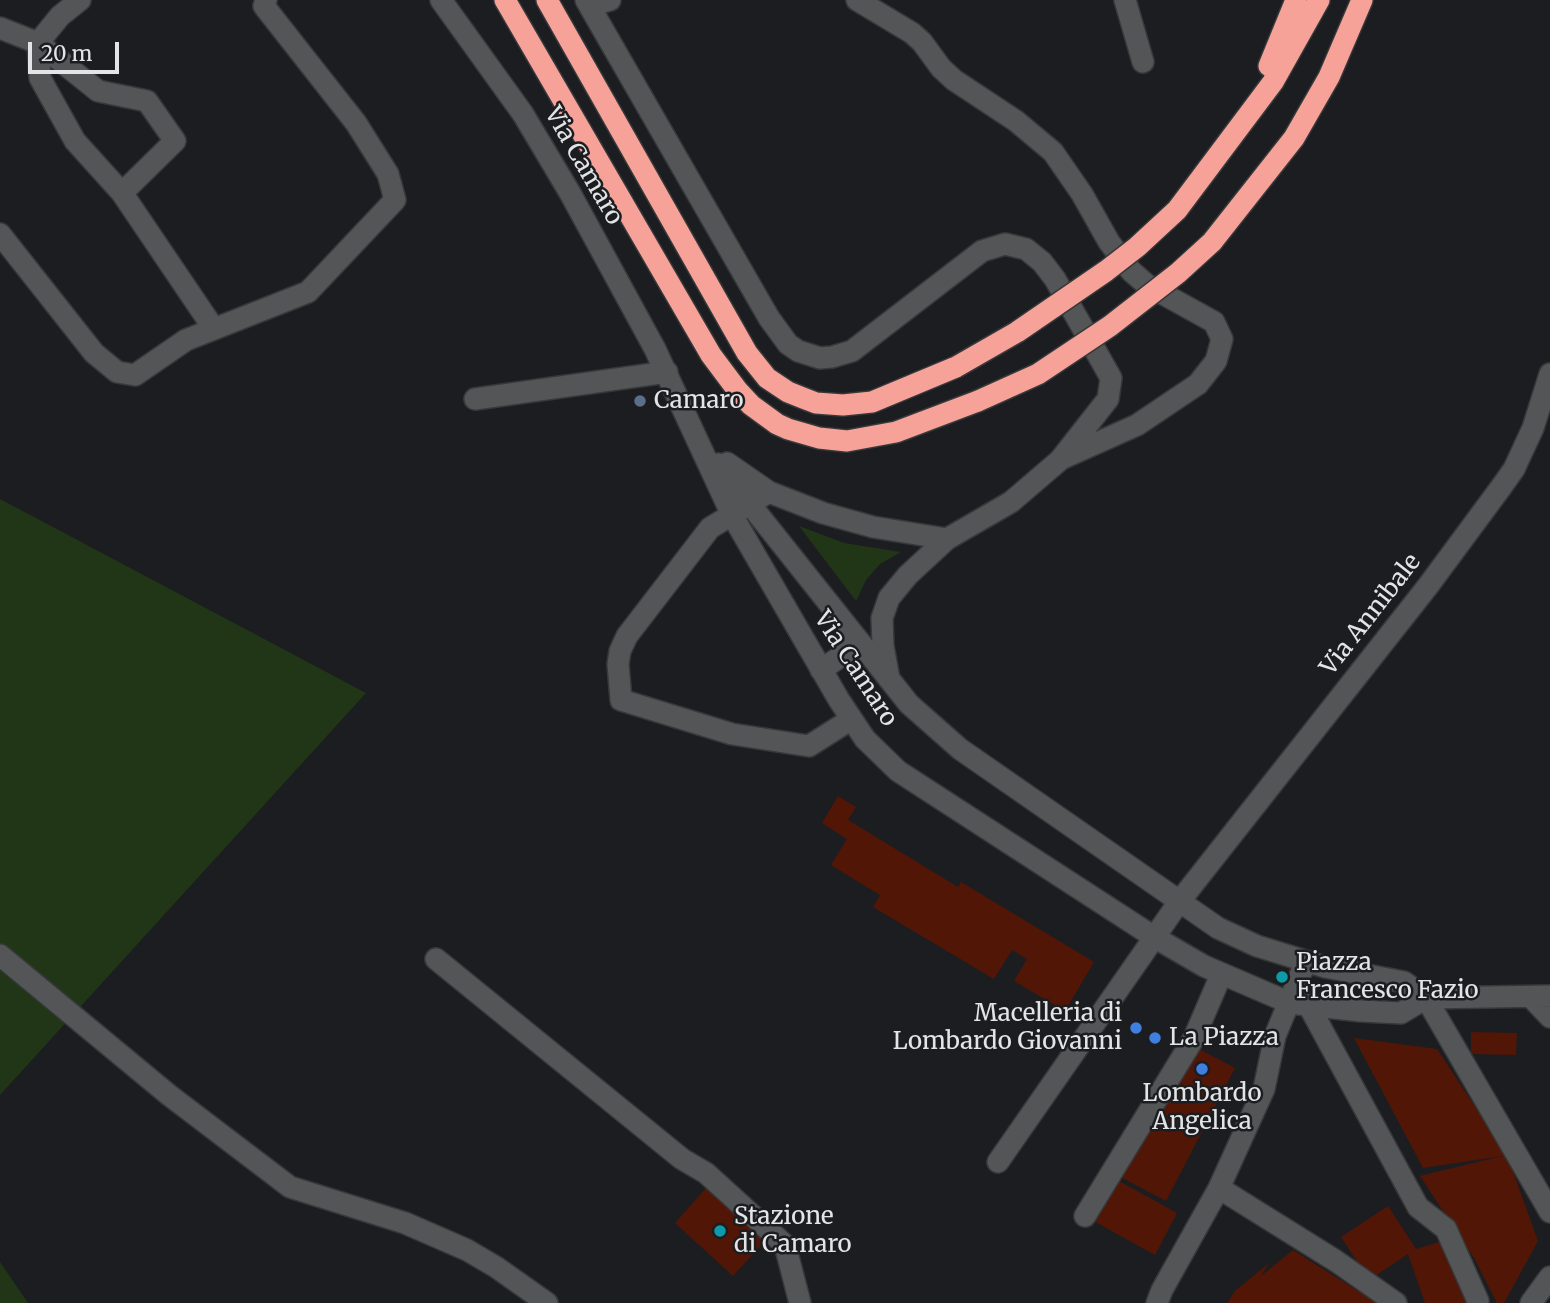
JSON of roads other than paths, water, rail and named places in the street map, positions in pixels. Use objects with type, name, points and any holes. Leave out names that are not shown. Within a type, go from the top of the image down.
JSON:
[{"type":"highway","points":[[505,0],[711,355],[751,405],[777,424],[804,435],[847,441],[896,432],[978,401],[1038,374],[1110,326],[1168,281],[1212,242],[1294,138],[1329,76],[1362,0]]},
{"type":"highway","points":[[547,0],[747,353],[767,377],[788,392],[816,403],[843,405],[872,402],[956,367],[1017,332],[1137,247],[1177,210],[1245,122],[1273,82],[1319,0]]},
{"type":"highway","points":[[1245,122],[1296,0]]},
{"type":"street","points":[[80,0],[60,16],[38,43],[40,78],[75,141],[122,193],[214,329]]},
{"type":"street","points":[[0,234],[94,353],[117,372],[135,375],[186,340],[308,292],[395,200],[388,174],[356,122],[264,6],[266,0]]},
{"type":"street","name":"Via Camaro","points":[[441,0],[530,125],[570,193],[667,372],[701,444],[741,510],[821,670],[850,720],[865,739],[898,771],[1148,933],[1221,975],[1300,1004],[1401,1013],[1426,998],[1404,982],[1306,961],[1257,946],[1218,928],[960,749],[927,722],[741,510]]},
{"type":"street","points":[[857,0],[912,33],[954,80],[1016,121],[1053,152],[1130,271],[1147,285],[1214,321],[1222,339],[1216,360],[1198,384],[1137,425],[1060,460]]},
{"type":"street","points":[[1125,0],[1143,62]]},
{"type":"street","points":[[595,2],[769,318],[788,344],[798,351],[820,358],[852,351],[982,251],[994,246],[1015,245],[1026,249],[1042,262],[1055,279],[1111,377],[1108,399],[1060,460],[1011,502],[947,539],[899,586],[882,618],[883,646],[889,679]]},
{"type":"street","points":[[0,28],[38,43],[98,91],[147,101],[175,141],[122,193]]},
{"type":"street","points":[[475,399],[667,372]]},
{"type":"street","name":"Via Annibale","points":[[998,1162],[1128,974],[1148,933],[1172,897],[1203,871],[1428,586],[1502,486],[1514,468],[1532,428],[1550,374]]},
{"type":"street","points":[[701,444],[769,492],[847,521],[947,539]]},
{"type":"street","points":[[769,492],[710,528],[627,636],[618,664],[621,700],[732,734],[809,746],[850,720]]},
{"type":"street","points":[[821,670],[860,643]]},
{"type":"street","points":[[0,955],[169,1095],[290,1187],[405,1223],[467,1250],[547,1303]]},
{"type":"street","points":[[436,959],[682,1159],[706,1173],[785,1245],[800,1303]]},
{"type":"street","points":[[1157,1303],[1219,1188],[1264,1089],[1275,1036],[1300,1004],[1306,961]]},
{"type":"street","points":[[1085,1216],[1194,1038],[1221,975]]},
{"type":"street","points":[[1426,998],[1540,997],[1550,1017]]},
{"type":"street","points":[[1426,998],[1550,1212]]},
{"type":"street","points":[[1300,1004],[1418,1207],[1446,1229],[1478,1301]]},
{"type":"street","points":[[1219,1188],[1336,1261],[1396,1303]]},
{"type":"street","points":[[1535,1301],[1550,1277]]},
{"type":"place","name":"Camaro","points":[[640,401]]},
{"type":"place","name":"Piazza Francesco Fazio","points":[[1282,977]]},
{"type":"place","name":"Macelleria di Lombardo Giovanni","points":[[1136,1028]]},
{"type":"place","name":"La Piazza","points":[[1155,1038]]},
{"type":"place","name":"Lombardo Angelica","points":[[1202,1069]]},
{"type":"place","name":"Stazione di Camaro","points":[[720,1231]]}]
